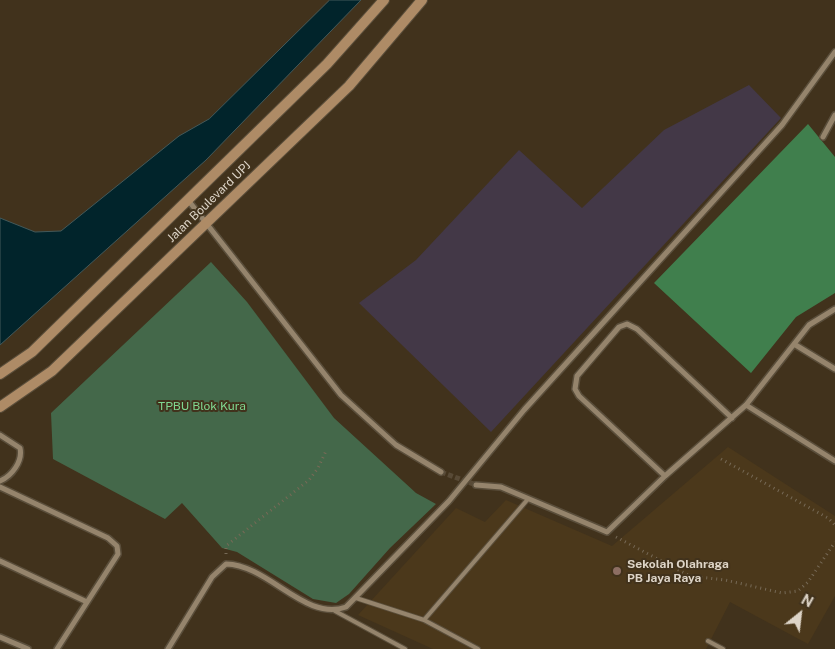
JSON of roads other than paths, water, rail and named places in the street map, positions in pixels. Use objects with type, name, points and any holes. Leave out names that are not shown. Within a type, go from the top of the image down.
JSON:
[{"type":"street","name":"Jalan Boulevard UPJ","points":[[0,374],[32,352],[327,64],[384,0]]},
{"type":"street","name":"Jalan Boulevard UPJ","points":[[0,407],[52,371],[206,221],[349,86],[422,0]]},
{"type":"street","points":[[168,649],[212,577],[226,564],[238,564],[267,578],[310,605],[335,611],[346,607],[449,501],[524,410],[782,126],[835,52]]},
{"type":"street","points":[[823,137],[835,116]]},
{"type":"street","points":[[188,200],[341,394],[396,445],[440,472]]},
{"type":"street","points":[[476,485],[501,487],[607,532],[664,476],[746,405],[809,325],[835,309]]},
{"type":"street","points":[[664,476],[579,396],[575,389],[577,376],[620,327],[627,324],[637,329],[732,418]]},
{"type":"street","points":[[794,344],[835,369]]},
{"type":"street","points":[[746,405],[835,461]]},
{"type":"street","points":[[0,435],[20,448],[21,454],[12,472],[7,478],[0,481]]},
{"type":"street","points":[[0,487],[108,538],[117,546],[118,554],[57,649]]},
{"type":"street","points":[[0,562],[88,602]]},
{"type":"street","points":[[0,637],[28,649]]},
{"type":"lane","points":[[424,620],[528,499]]},
{"type":"lane","points":[[356,598],[424,620],[478,649]]},
{"type":"lane","points":[[335,611],[405,649]]},
{"type":"lane","points":[[708,641],[723,649]]},
{"type":"water","points":[[330,0],[361,0],[206,160],[0,345],[0,218],[35,232],[61,231],[179,136],[209,119]]},
{"type":"tunnel","points":[[441,472],[476,485]]},
{"type":"place","name":"Sekolah Olahraga PB Jaya Raya","points":[[617,571]]},
{"type":"park label","name":"TPBU Blok Kura","points":[[202,406]]}]
